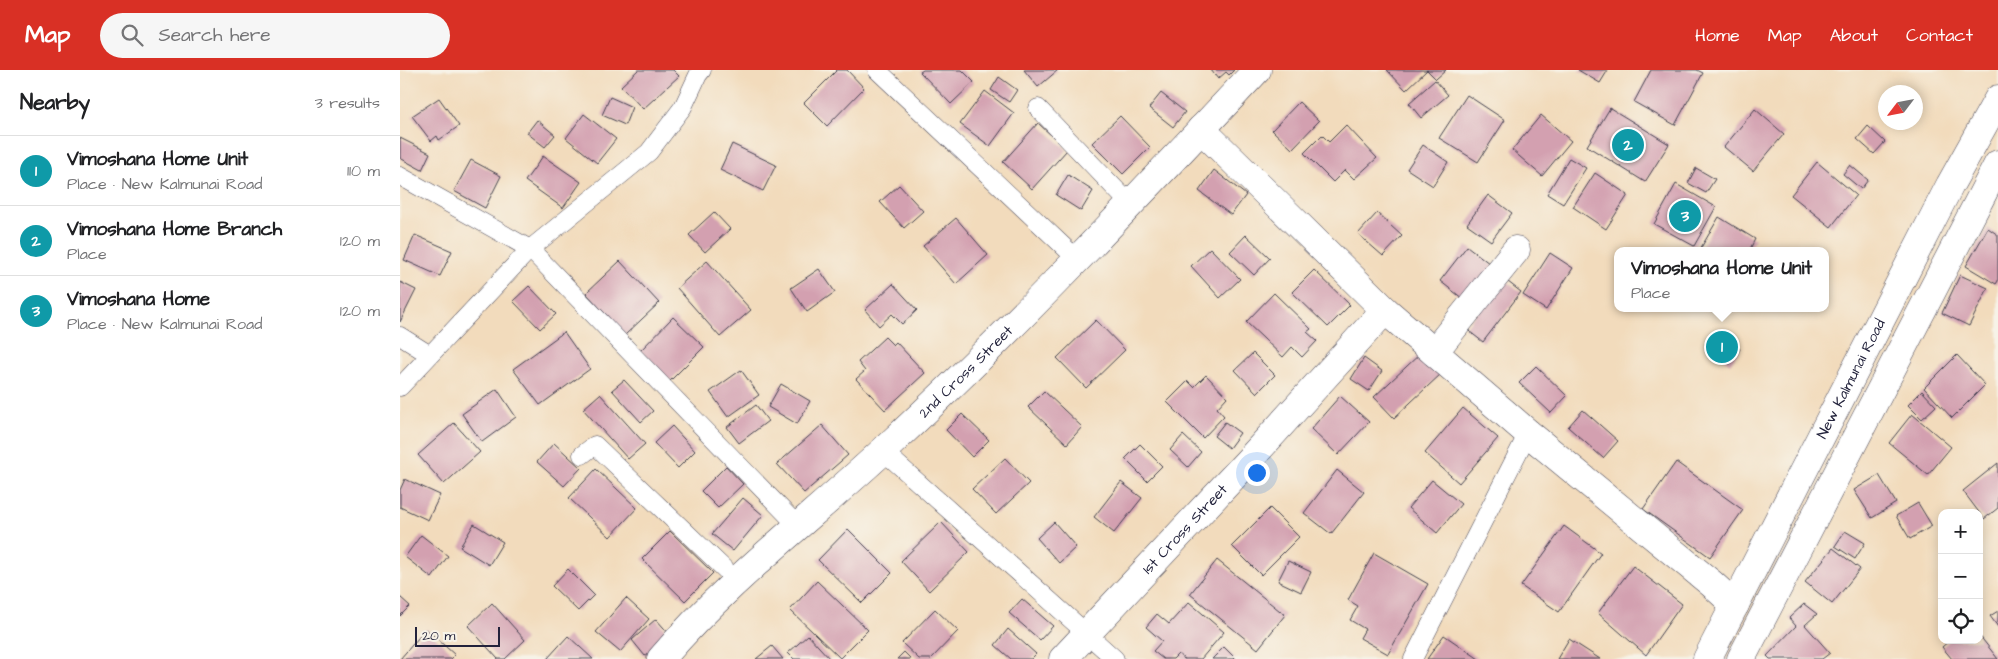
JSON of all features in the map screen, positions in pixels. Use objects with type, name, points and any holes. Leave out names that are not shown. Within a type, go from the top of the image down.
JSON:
[{"type":"main road","name":"2nd Cross Street","points":[[661,659],[688,627],[736,580],[884,451],[987,352],[1078,260],[1256,70]]},
{"type":"main road","name":"New Kalmunai Road","points":[[1707,659],[1950,185],[1998,99]]},
{"type":"main road","points":[[1201,129],[1386,310],[1528,433],[1735,605]]},
{"type":"main road","name":"New Kalmunai Road","points":[[1741,659],[1998,164]]},
{"type":"main road","points":[[1434,352],[1516,250]]},
{"type":"main road","name":"1st Cross Street","points":[[1063,659],[1250,460],[1386,310]]},
{"type":"lane","points":[[877,70],[1078,260]]},
{"type":"lane","points":[[400,387],[530,249],[649,152],[683,107],[697,72]]},
{"type":"lane","points":[[1038,108],[1130,204]]},
{"type":"lane","points":[[400,176],[530,249],[798,526]]},
{"type":"lane","points":[[400,336],[430,355]]},
{"type":"lane","points":[[1413,659],[1528,433]]},
{"type":"lane","points":[[582,455],[595,445],[736,580]]},
{"type":"lane","points":[[884,451],[1115,659]]},
{"type":"building","points":[[638,70],[673,70],[679,76],[643,109],[621,86]]},
{"type":"building","points":[[837,70],[847,70],[864,88],[827,126],[804,103]]},
{"type":"building","points":[[923,70],[962,70],[974,82],[951,104],[920,72]]},
{"type":"building","points":[[1024,70],[1058,70],[1038,87]]},
{"type":"building","points":[[1211,70],[1234,70],[1229,75],[1226,72],[1218,79]]},
{"type":"building","points":[[1387,70],[1427,70],[1406,90]]},
{"type":"building","points":[[1427,70],[1446,70],[1436,79]]},
{"type":"building","points":[[1578,70],[1608,70],[1600,83]]},
{"type":"building","points":[[1651,70],[1697,70],[1703,73],[1675,125],[1634,102]]},
{"type":"building","points":[[999,77],[1017,90],[1009,102],[991,90]]},
{"type":"building","points":[[1435,80],[1448,95],[1421,118],[1409,103]]},
{"type":"building","points":[[985,91],[1014,113],[990,146],[960,124]]},
{"type":"building","points":[[1161,93],[1185,112],[1173,127],[1149,108]]},
{"type":"building","points":[[1467,95],[1505,120],[1478,162],[1439,138]]},
{"type":"building","points":[[610,97],[632,107],[625,125],[602,115]]},
{"type":"building","points":[[439,98],[459,126],[439,140],[437,136],[431,141],[412,116]]},
{"type":"building","points":[[1299,102],[1319,121],[1292,149],[1272,130]]},
{"type":"building","points":[[1610,108],[1669,144],[1645,182],[1587,146]]},
{"type":"building","points":[[1755,109],[1784,134],[1753,171],[1724,147]]},
{"type":"building","points":[[584,114],[616,139],[597,163],[566,138]]},
{"type":"building","points":[[1541,115],[1571,141],[1542,176],[1512,150]]},
{"type":"building","points":[[1120,116],[1150,147],[1123,174],[1092,143]]},
{"type":"building","points":[[537,120],[555,135],[545,147],[527,133]]},
{"type":"building","points":[[1038,123],[1067,150],[1032,189],[1003,162]]},
{"type":"building","points":[[1346,125],[1377,158],[1354,179],[1345,170],[1333,182],[1304,153],[1322,135],[1329,142]]},
{"type":"building","points":[[1868,126],[1885,142],[1874,154],[1857,139]]},
{"type":"building","points":[[400,138],[430,153],[422,170],[400,158]]},
{"type":"building","points":[[732,144],[776,165],[763,191],[720,170]]},
{"type":"building","points":[[1423,145],[1448,162],[1433,186],[1407,169]]},
{"type":"building","points":[[543,156],[581,182],[563,208],[525,181]]},
{"type":"building","points":[[1569,158],[1586,168],[1563,204],[1547,194]]},
{"type":"building","points":[[471,160],[501,176],[485,208],[454,191]]},
{"type":"building","points":[[1817,162],[1856,195],[1831,227],[1791,195]]},
{"type":"building","points":[[1850,165],[1868,180],[1861,189],[1843,174]]},
{"type":"building","points":[[1696,168],[1715,179],[1706,193],[1688,183]]},
{"type":"building","points":[[1214,170],[1246,195],[1231,215],[1199,191]]},
{"type":"building","points":[[1595,173],[1628,195],[1606,229],[1573,207]]},
{"type":"building","points":[[1068,175],[1093,191],[1081,211],[1056,195]]},
{"type":"building","points":[[1676,184],[1716,207],[1694,246],[1654,224]]},
{"type":"building","points":[[899,185],[923,211],[904,228],[880,202]]},
{"type":"building","points":[[1488,195],[1512,213],[1491,241],[1467,224]]},
{"type":"building","points":[[714,212],[730,229],[705,252],[689,235]]},
{"type":"building","points":[[1377,213],[1402,236],[1383,256],[1358,234]]},
{"type":"building","points":[[1719,217],[1755,239],[1751,247],[1701,247]]},
{"type":"building","points":[[956,218],[988,255],[956,284],[923,246]]},
{"type":"building","points":[[1988,228],[1998,235],[1998,281],[1996,284],[1966,266]]},
{"type":"building","points":[[415,235],[452,251],[440,276],[404,260]]},
{"type":"building","points":[[1246,235],[1270,258],[1254,275],[1230,252]]},
{"type":"building","points":[[1467,246],[1494,267],[1467,302],[1440,281]]},
{"type":"building","points":[[1210,248],[1240,279],[1220,298],[1191,266]]},
{"type":"building","points":[[1550,253],[1573,268],[1546,310],[1523,295]]},
{"type":"building","points":[[620,261],[659,303],[625,335],[586,293]]},
{"type":"building","points":[[707,261],[751,310],[720,337],[677,288]]},
{"type":"building","points":[[819,269],[835,292],[807,312],[791,288]]},
{"type":"building","points":[[1314,270],[1350,305],[1328,327],[1292,292]]},
{"type":"building","points":[[1960,275],[1988,288],[1969,326],[1942,313]]},
{"type":"building","points":[[1503,278],[1521,292],[1483,342],[1465,328]]},
{"type":"building","points":[[400,282],[416,290],[400,322]]},
{"type":"building","points":[[893,284],[917,310],[902,324],[892,314],[879,326],[865,310]]},
{"type":"building","points":[[529,286],[556,314],[540,329],[513,301]]},
{"type":"building","points":[[1274,293],[1311,329],[1307,332],[1317,341],[1302,357],[1292,347],[1283,357],[1246,322]]},
{"type":"building","points":[[673,317],[704,347],[670,381],[640,351]]},
{"type":"building","points":[[1096,320],[1125,350],[1086,388],[1057,358]]},
{"type":"building","points":[[1715,331],[1740,349],[1730,364],[1705,345]]},
{"type":"building","points":[[564,332],[590,369],[540,405],[513,369]]},
{"type":"building","points":[[885,337],[893,345],[896,342],[925,373],[885,410],[856,379],[865,371],[858,362]]},
{"type":"building","points":[[1422,352],[1442,373],[1394,418],[1374,397]]},
{"type":"building","points":[[1253,353],[1275,375],[1257,393],[1235,370]]},
{"type":"building","points":[[1957,355],[1985,385],[1952,418],[1924,388]]},
{"type":"building","points":[[1364,358],[1382,371],[1369,391],[1351,379]]},
{"type":"building","points":[[1536,366],[1567,396],[1551,413],[1519,383]]},
{"type":"building","points":[[741,370],[759,395],[728,417],[710,392]]},
{"type":"building","points":[[1206,375],[1227,397],[1217,408],[1224,416],[1203,438],[1167,402],[1188,381],[1194,387]]},
{"type":"building","points":[[624,380],[653,411],[641,422],[612,390]]},
{"type":"building","points":[[781,384],[810,401],[797,424],[768,407]]},
{"type":"building","points":[[497,389],[516,417],[482,442],[462,414]]},
{"type":"building","points":[[1044,391],[1082,427],[1067,444],[1028,407]]},
{"type":"building","points":[[1922,391],[1936,406],[1922,419],[1908,405]]},
{"type":"building","points":[[600,394],[645,444],[628,459],[583,409]]},
{"type":"building","points":[[1340,396],[1369,422],[1338,455],[1311,429]]},
{"type":"building","points":[[756,405],[768,421],[739,443],[727,427]]},
{"type":"building","points":[[1463,408],[1498,438],[1459,483],[1425,453]]},
{"type":"building","points":[[1583,410],[1618,441],[1603,458],[1568,427]]},
{"type":"building","points":[[962,414],[989,440],[972,457],[946,430]]},
{"type":"building","points":[[1912,414],[1951,447],[1928,475],[1889,443]]},
{"type":"building","points":[[1225,422],[1240,433],[1229,448],[1214,436]]},
{"type":"building","points":[[454,423],[480,452],[444,484],[418,455]]},
{"type":"building","points":[[822,425],[848,455],[804,493],[777,464]]},
{"type":"building","points":[[672,426],[695,451],[678,468],[654,443]]},
{"type":"building","points":[[1183,435],[1201,452],[1188,467],[1170,450]]},
{"type":"building","points":[[554,443],[581,468],[564,486],[537,462]]},
{"type":"building","points":[[1140,444],[1162,466],[1147,481],[1125,459]]},
{"type":"building","points":[[1005,458],[1029,483],[996,514],[972,489]]},
{"type":"building","points":[[1676,462],[1743,510],[1710,557],[1643,509]]},
{"type":"building","points":[[1998,463],[1998,508],[1984,519],[1983,509],[1976,509],[1963,491]]},
{"type":"building","points":[[726,466],[743,484],[718,508],[701,491]]},
{"type":"building","points":[[596,469],[637,508],[610,537],[569,498]]},
{"type":"building","points":[[1337,470],[1364,492],[1331,534],[1304,513]]},
{"type":"building","points":[[1879,475],[1896,503],[1872,518],[1854,490]]},
{"type":"building","points":[[405,479],[440,495],[428,520],[400,507],[400,490]]},
{"type":"building","points":[[1432,480],[1461,504],[1437,533],[1408,508]]},
{"type":"building","points":[[1121,482],[1142,498],[1114,533],[1094,517]]},
{"type":"building","points":[[743,498],[763,515],[733,551],[712,534]]},
{"type":"building","points":[[1918,503],[1932,526],[1910,539],[1896,516]]},
{"type":"building","points":[[1270,508],[1299,537],[1261,575],[1232,546]]},
{"type":"building","points":[[941,522],[969,552],[929,591],[901,561]]},
{"type":"building","points":[[1054,522],[1076,547],[1059,563],[1037,538]]},
{"type":"building","points":[[474,524],[503,542],[489,565],[460,547]]},
{"type":"building","points":[[1564,526],[1601,553],[1559,612],[1521,586]]},
{"type":"building","points":[[848,529],[892,573],[862,603],[818,560]]},
{"type":"building","points":[[670,531],[713,573],[685,601],[642,559]]},
{"type":"building","points":[[1845,531],[1865,543],[1855,559],[1835,546]]},
{"type":"building","points":[[421,535],[448,556],[432,578],[405,557]]},
{"type":"building","points":[[1833,548],[1860,569],[1832,604],[1805,582]]},
{"type":"building","points":[[1374,553],[1428,584],[1388,654],[1360,638],[1365,629],[1350,620],[1358,606],[1348,600]]},
{"type":"building","points":[[1217,560],[1285,615],[1258,649],[1190,594]]},
{"type":"building","points":[[1288,561],[1311,572],[1301,592],[1278,581]]},
{"type":"building","points":[[1633,566],[1682,604],[1646,655],[1598,613]]},
{"type":"building","points":[[568,569],[594,595],[578,611],[552,586]]},
{"type":"building","points":[[817,581],[868,630],[840,658],[790,610]]},
{"type":"building","points":[[400,597],[410,606],[400,616]]},
{"type":"building","points":[[626,598],[649,619],[620,652],[596,632]]},
{"type":"building","points":[[1022,599],[1053,626],[1040,640],[1009,613]]},
{"type":"building","points":[[1189,602],[1224,632],[1201,659],[1184,659],[1178,654],[1173,659],[1163,659],[1153,651],[1162,641],[1146,627],[1157,614],[1169,624]]},
{"type":"building","points":[[492,603],[525,640],[505,659],[498,659],[468,626]]},
{"type":"building","points":[[1804,604],[1817,614],[1805,625],[1830,653],[1822,659],[1770,659],[1767,656],[1796,626],[1789,618]]},
{"type":"building","points":[[935,609],[958,631],[931,659],[919,659],[902,643]]},
{"type":"building","points":[[1998,611],[1998,627],[1990,616]]},
{"type":"building","points":[[656,619],[671,636],[645,656],[632,640]]},
{"type":"building","points":[[426,629],[455,655],[451,659],[400,659]]},
{"type":"building","points":[[1008,629],[1036,654],[1031,659],[1011,659],[995,645]]},
{"type":"building","points":[[808,635],[830,659],[794,659],[788,653]]},
{"type":"building","points":[[1444,635],[1479,659],[1427,659]]},
{"type":"building","points":[[568,636],[593,659],[547,659]]},
{"type":"building","points":[[1569,639],[1600,659],[1557,659]]},
{"type":"building","points":[[1983,640],[1998,659],[1952,659],[1942,647],[1945,644],[1983,644]]},
{"type":"building","points":[[772,646],[783,659],[756,659]]},
{"type":"building","points":[[1224,647],[1236,659],[1212,659]]},
{"type":"building","points":[[904,652],[911,659],[897,659]]},
{"type":"place","name":"Vimoshana Home Branch","points":[[1628,145]]},
{"type":"place","name":"Vimoshana Home","points":[[1685,216]]},
{"type":"place","name":"Vimoshana Home Unit","points":[[1722,347]]}]
